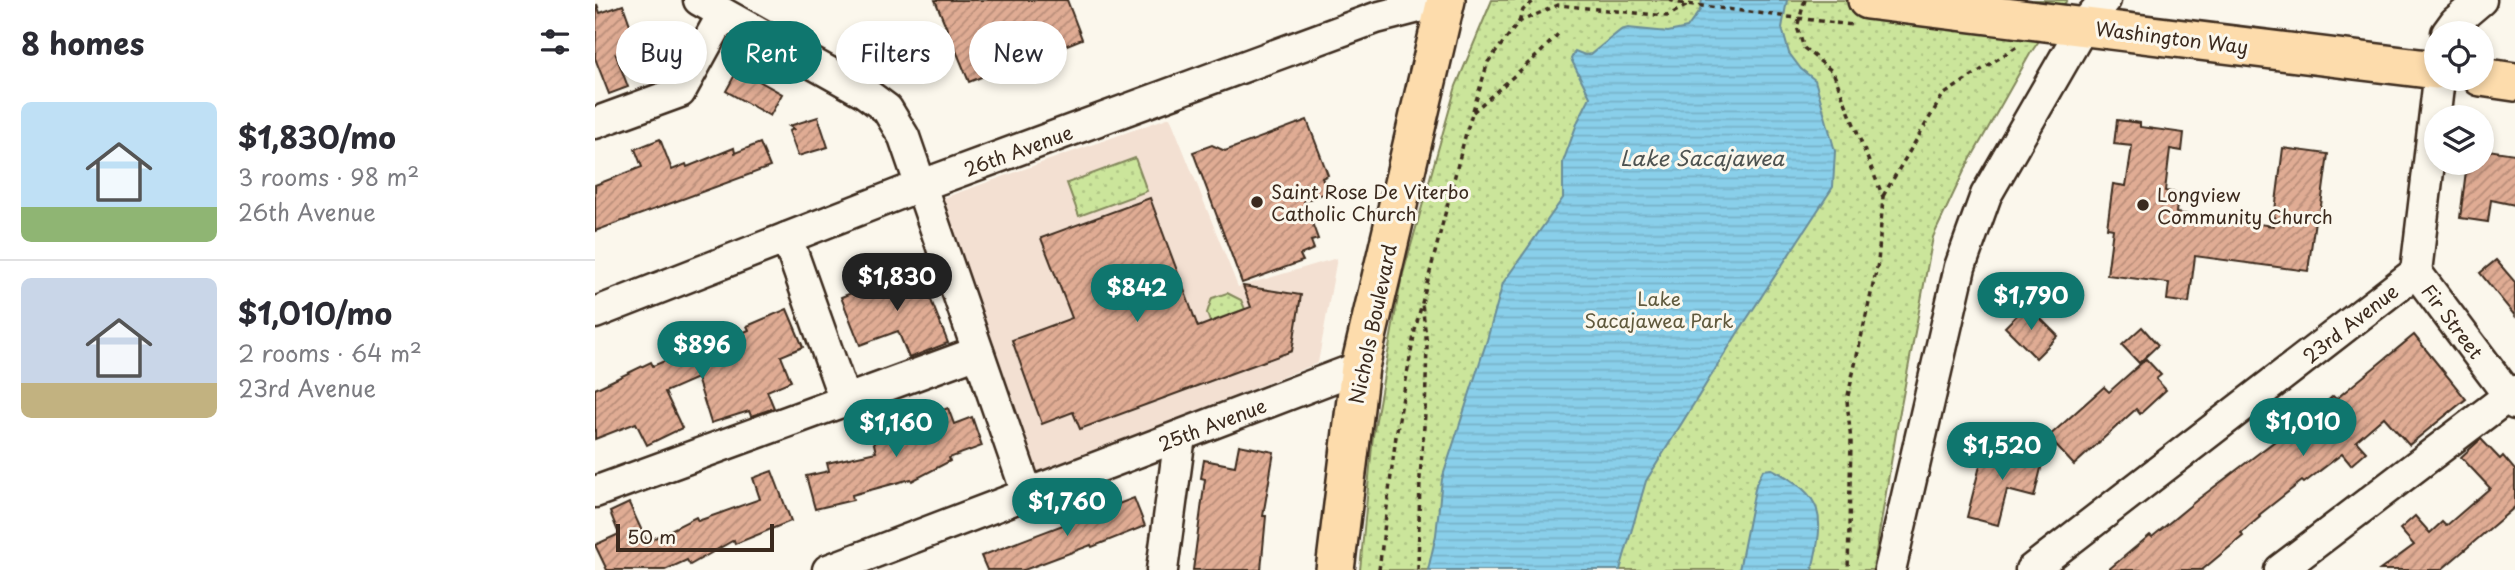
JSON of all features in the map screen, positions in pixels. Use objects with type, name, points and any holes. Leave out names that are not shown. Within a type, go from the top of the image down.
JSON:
[{"type":"main road","name":"Nichols Boulevard","points":[[1335,570],[1360,367],[1446,0]]},
{"type":"main road","name":"Washington Way","points":[[1867,0],[2094,13],[2424,69]]},
{"type":"main road","points":[[2494,79],[2515,82]]},
{"type":"street","name":"26th Avenue","points":[[595,313],[922,186],[1376,18],[1446,0]]},
{"type":"street","points":[[2456,21],[2481,0]]},
{"type":"street","points":[[595,123],[680,92],[711,7],[864,92],[887,109],[904,137],[922,186],[1027,493]]},
{"type":"street","points":[[1891,570],[1957,280],[1968,244],[1986,195],[2094,13]]},
{"type":"street","name":"23rd Avenue","points":[[2031,570],[2416,272],[2438,91]]},
{"type":"street","points":[[787,238],[845,401]]},
{"type":"street","name":"Fir Street","points":[[2416,272],[2513,397]]},
{"type":"street","points":[[595,492],[978,352]]},
{"type":"street","name":"25th Avenue","points":[[828,570],[1360,367]]},
{"type":"street","points":[[2280,570],[2513,397]]},
{"type":"street","points":[[1162,570],[1180,436]]},
{"type":"path","points":[[1379,570],[1396,436],[1422,298],[1472,113],[1488,62],[1519,22],[1523,10],[1535,0]]},
{"type":"path","points":[[1669,0],[1836,23]]},
{"type":"path","points":[[1519,22],[1558,5],[1667,16],[1686,6],[1687,0]]},
{"type":"path","points":[[1805,0],[1797,26],[1804,48],[1833,72],[1883,197]]},
{"type":"path","points":[[1472,113],[1541,53],[1559,33]]},
{"type":"path","points":[[1848,570],[1851,442],[1847,400],[1878,263],[1883,197],[1943,94],[2018,46]]},
{"type":"path","points":[[1418,570],[1427,346],[1422,298]]},
{"type":"shaded area","points":[[1170,117],[1238,287],[1337,258],[1318,363],[1016,482],[915,208]]},
{"type":"green space","name":"Lake Sacajawea Park","points":[[1492,0],[2067,0],[2030,54],[1965,169],[1933,237],[1873,570],[1360,570],[1373,436],[1401,281],[1456,86]]},
{"type":"green space","points":[[1135,158],[1147,191],[1079,216],[1067,183]]},
{"type":"green space","points":[[1227,293],[1241,300],[1245,309],[1210,322],[1207,313],[1212,298]]},
{"type":"water","name":"Lake Sacajawea","points":[[1702,0],[1787,0],[1782,28],[1789,53],[1801,69],[1815,80],[1835,151],[1833,187],[1737,334],[1646,481],[1620,570],[1428,570],[1436,535],[1442,479],[1503,283],[1563,198],[1563,162],[1590,97],[1571,59],[1575,51],[1591,54],[1621,30],[1628,28],[1668,32],[1687,28],[1700,10]]},
{"type":"water","points":[[1772,469],[1802,488],[1817,509],[1819,535],[1812,570],[1739,570],[1756,484],[1763,470]]},
{"type":"building","points":[[935,0],[1067,0],[1082,39],[1067,45],[1067,21],[969,21],[969,82],[955,48],[955,21],[944,21]]},
{"type":"building","points":[[597,4],[600,13],[623,5],[629,21],[616,21],[616,84],[627,84],[628,87],[609,94],[595,58]]},
{"type":"building","points":[[730,84],[764,84],[782,94],[770,116],[726,91]]},
{"type":"building","points":[[818,117],[828,147],[798,156],[789,131],[794,129],[789,126]]},
{"type":"building","name":"Saint Rose De Viterbo Catholic Church","points":[[1307,120],[1328,175],[1322,178],[1328,192],[1304,201],[1318,239],[1311,241],[1314,249],[1300,255],[1303,261],[1242,283],[1193,152],[1212,145],[1225,151]]},
{"type":"building","name":"Longview Community Church","points":[[2117,120],[2140,123],[2140,127],[2184,133],[2182,151],[2170,149],[2165,191],[2178,193],[2176,213],[2273,226],[2283,148],[2328,154],[2308,271],[2195,256],[2189,303],[2167,300],[2169,283],[2107,275],[2113,229],[2107,228],[2113,184],[2126,186],[2132,146],[2114,144]]},
{"type":"building","points":[[660,139],[672,170],[686,164],[687,167],[734,148],[735,153],[760,143],[770,167],[595,231],[595,185],[642,167],[635,149]]},
{"type":"building","points":[[2494,151],[2515,154],[2515,205],[2491,200],[2488,222],[2460,218],[2465,175],[2494,175]]},
{"type":"building","points":[[1150,198],[1198,327],[1251,307],[1243,286],[1301,295],[1292,351],[1080,429],[1073,412],[1042,424],[1012,340],[1072,318],[1041,238]]},
{"type":"building","points":[[2496,260],[2515,282],[2515,316],[2480,273]]},
{"type":"building","points":[[918,267],[948,343],[909,358],[898,331],[860,345],[841,297]]},
{"type":"building","points":[[2027,305],[2058,336],[2036,358],[2005,327]]},
{"type":"building","points":[[787,309],[803,347],[781,356],[791,381],[767,391],[774,408],[751,416],[749,411],[711,423],[697,378],[665,392],[682,428],[647,445],[636,423],[595,439],[595,389],[651,362],[653,366],[749,330],[747,326]]},
{"type":"building","points":[[2142,327],[2158,345],[2139,363],[2122,345]]},
{"type":"building","points":[[2414,335],[2466,399],[2409,445],[2384,417],[2356,441],[2366,452],[2351,465],[2342,454],[2304,483],[2302,481],[2259,515],[2260,517],[2241,533],[2243,536],[2202,570],[2108,570],[2333,396],[2336,399]]},
{"type":"building","points":[[2146,359],[2161,375],[2156,379],[2166,390],[2140,414],[2136,409],[2074,465],[2048,437],[2104,387],[2109,392]]},
{"type":"building","points":[[948,408],[954,424],[972,417],[982,446],[949,458],[950,461],[912,481],[911,479],[852,495],[853,500],[815,509],[806,476],[829,471],[827,463],[876,452],[873,440],[917,427],[914,421]]},
{"type":"building","points":[[2481,439],[2500,459],[2503,456],[2515,470],[2515,507],[2441,570],[2380,570],[2414,545],[2400,529],[2415,516],[2430,533],[2442,522],[2446,526],[2490,488],[2461,457]]},
{"type":"building","points":[[1239,445],[1274,452],[1263,516],[1266,516],[1261,570],[1193,570],[1205,479],[1201,478],[1204,460],[1235,466]]},
{"type":"building","points":[[1985,446],[2043,460],[2034,497],[2007,490],[1998,525],[1967,517]]},
{"type":"building","points":[[772,471],[791,521],[735,544],[734,540],[690,565],[687,560],[665,570],[607,570],[595,545],[619,534],[610,512],[629,503],[647,542],[696,517],[698,521],[760,499],[753,478]]},
{"type":"building","points":[[1134,498],[1145,526],[1024,570],[987,570],[981,556]]},
{"type":"place","name":"Saint Rose De Viterbo Catholic Church","points":[[1257,202]]},
{"type":"place","name":"Longview Community Church","points":[[2143,205]]}]
